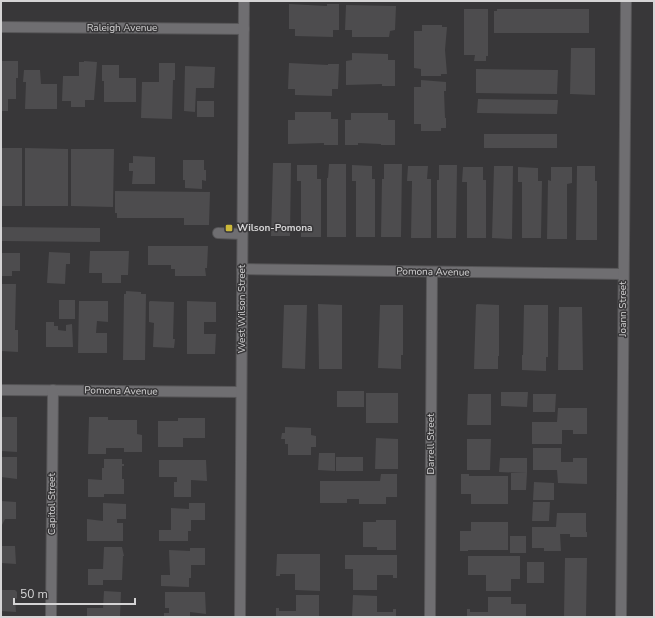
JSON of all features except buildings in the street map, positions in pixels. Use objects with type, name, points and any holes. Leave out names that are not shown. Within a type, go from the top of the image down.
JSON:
[{"type":"street","name":"West Wilson Street","points":[[240,617],[244,1]]},
{"type":"street","name":"Joann Street","points":[[621,617],[626,1]]},
{"type":"street","name":"Raleigh Avenue","points":[[1,27],[244,29]]},
{"type":"street","points":[[218,233],[242,234]]},
{"type":"street","name":"Pomona Avenue","points":[[242,269],[623,274]]},
{"type":"street","name":"Darrell Street","points":[[430,617],[432,272]]},
{"type":"street","name":"Pomona Avenue","points":[[1,390],[241,392]]},
{"type":"street","name":"Capitol Street","points":[[51,617],[53,390]]},
{"type":"place","name":"Wilson-Pomona","points":[[229,228]]}]
